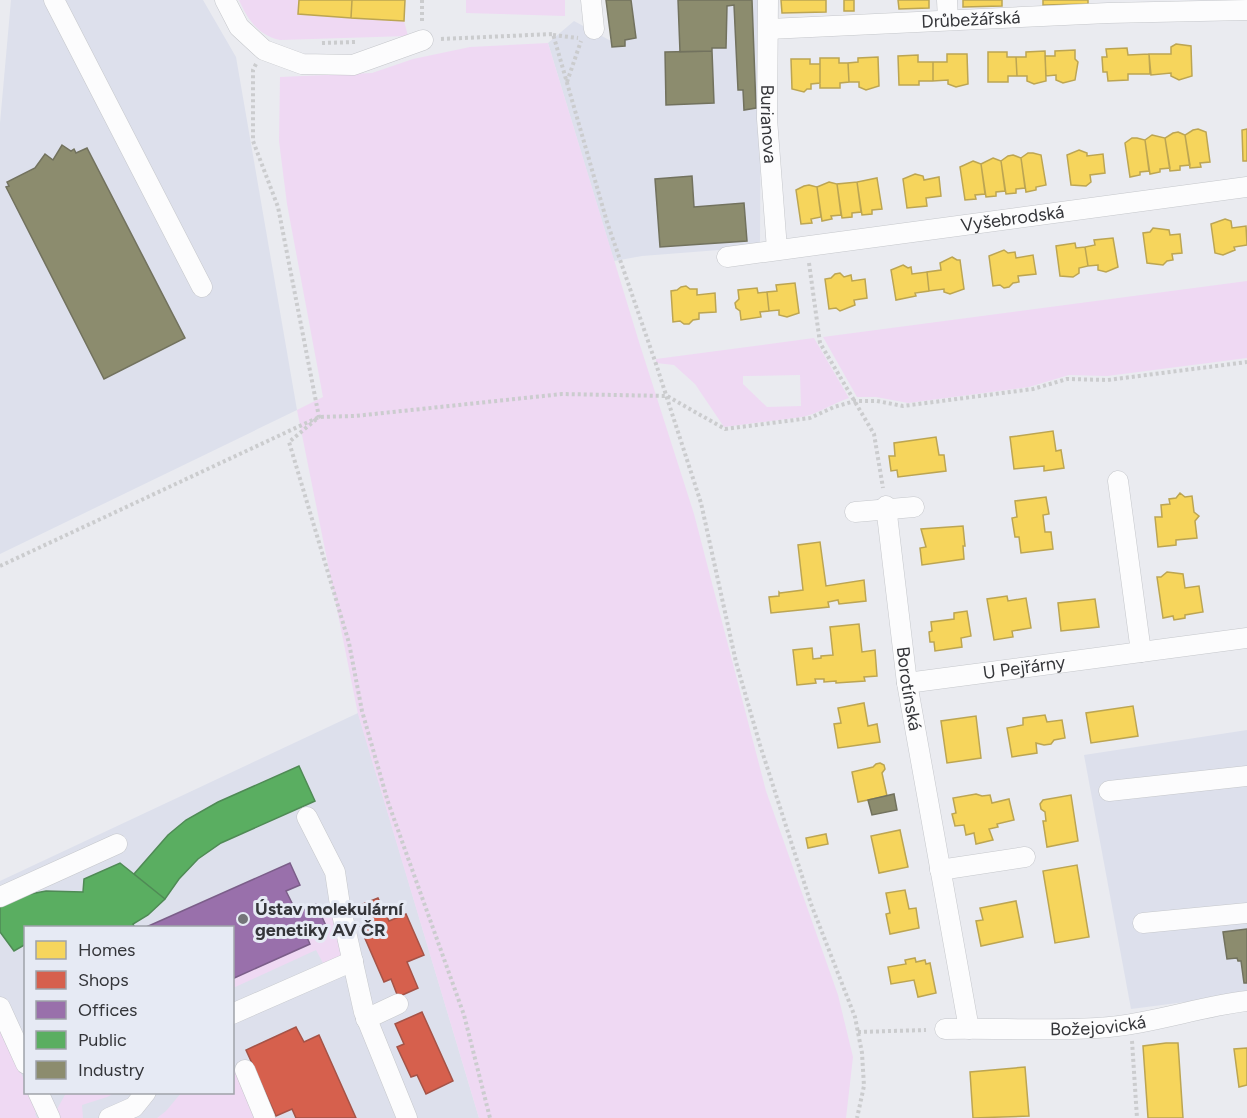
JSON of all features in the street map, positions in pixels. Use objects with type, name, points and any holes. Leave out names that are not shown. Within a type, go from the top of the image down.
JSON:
[{"type":"street","points":[[54,0],[202,287]]},
{"type":"street","points":[[225,0],[239,27],[264,50],[302,64],[353,65],[423,40]]},
{"type":"street","points":[[591,0],[594,29]]},
{"type":"street","name":"Burianova","points":[[768,0],[767,119],[777,249]]},
{"type":"street","name":"Drůbežářská","points":[[769,28],[948,10],[1107,7],[1247,10]]},
{"type":"street","name":"Vyšebrodská","points":[[727,257],[1247,187]]},
{"type":"street","points":[[1118,481],[1141,652]]},
{"type":"street","points":[[855,512],[914,507]]},
{"type":"street","name":"Borotínská","points":[[886,508],[907,684],[969,1029]]},
{"type":"street","name":"U Pejřárny","points":[[907,684],[1247,638]]},
{"type":"street","points":[[1108,790],[1247,776]]},
{"type":"street","points":[[307,817],[334,872],[366,1019],[407,1118]]},
{"type":"street","points":[[0,897],[117,844]]},
{"type":"street","points":[[940,870],[1025,857]]},
{"type":"street","points":[[1143,923],[1247,913]]},
{"type":"street","points":[[234,1013],[352,962]]},
{"type":"street","name":"Božejovická","points":[[945,1029],[1098,1028],[1153,1021],[1247,1001]]},
{"type":"street","points":[[366,1019],[398,1004]]},
{"type":"street","points":[[0,1007],[24,1060]]},
{"type":"street","points":[[245,1070],[265,1118]]},
{"type":"street","points":[[39,1094],[50,1118]]},
{"type":"street","points":[[109,1118],[134,1107],[144,1094]]},
{"type":"path","points":[[422,0],[423,40],[553,34],[582,38],[567,83]]},
{"type":"path","points":[[553,34],[607,222],[701,503],[736,662],[760,745],[812,904],[855,1017],[862,1053],[864,1086],[857,1118]]},
{"type":"path","points":[[320,43],[357,42]]},
{"type":"path","points":[[264,50],[252,70],[253,141],[278,207],[319,417]]},
{"type":"path","points":[[807,247],[820,343],[874,434],[886,508]]},
{"type":"path","points":[[0,566],[319,417],[355,416],[562,394],[667,396],[725,429],[810,418],[834,407],[855,401],[877,401],[903,406],[1033,389],[1067,379],[1108,380],[1247,362]]},
{"type":"path","points":[[319,417],[289,442],[349,643],[362,711],[388,802],[464,1015],[490,1118]]},
{"type":"path","points":[[858,1032],[945,1029]]},
{"type":"path","points":[[1131,1033],[1137,1118]]},
{"type":"shaded area","points":[[11,0],[203,0],[236,57],[297,410],[0,554],[0,123]]},
{"type":"shaded area","points":[[239,0],[299,0],[299,14],[404,21],[408,36],[280,40],[272,38],[255,26]]},
{"type":"shaded area","points":[[466,0],[565,0],[565,16],[466,13]]},
{"type":"shaded area","points":[[606,0],[759,0],[761,41],[760,244],[614,261],[548,43],[574,21],[611,41]]},
{"type":"shaded area","points":[[548,43],[694,514],[766,791],[838,995],[853,1057],[846,1118],[479,1118],[358,714],[297,410],[323,397],[287,204],[279,141],[280,77],[372,73],[413,59],[470,47]]},
{"type":"shaded area","points":[[1247,281],[1247,358],[1107,376],[1069,375],[1029,387],[908,403],[876,397],[857,397],[823,337]]},
{"type":"shaded area","points":[[814,338],[849,398],[802,417],[724,427],[695,384],[674,365],[656,363],[656,359]],"holes":[[[800,375],[801,406],[767,407],[743,384],[743,376]]]},
{"type":"shaded area","points":[[358,713],[479,1118],[0,1118],[0,881]]},
{"type":"shaded area","points":[[1247,730],[1247,994],[1131,1009],[1084,755]]},
{"type":"shaded area","points":[[333,912],[343,958],[323,963],[316,950],[234,988],[234,978],[310,944],[301,924],[304,923],[310,936],[327,928],[322,916]]},
{"type":"shaded area","points":[[0,1024],[24,1080],[24,1094],[30,1094],[38,1112],[35,1114],[37,1118],[0,1118]]},
{"type":"shaded area","points":[[234,1069],[256,1118],[157,1118],[180,1094],[234,1094]]},
{"type":"shaded area","points":[[65,1094],[113,1094],[82,1105],[83,1118],[59,1118],[56,1111]]},
{"type":"building: Homes","points":[[299,0],[352,0],[351,18],[298,14]]},
{"type":"building: Homes","points":[[352,0],[405,0],[404,21],[351,18]]},
{"type":"building: Homes","points":[[781,0],[826,0],[826,12],[782,13]]},
{"type":"building: Homes","points":[[844,0],[854,0],[854,11],[844,11]]},
{"type":"building: Homes","points":[[898,0],[929,0],[929,8],[899,9]]},
{"type":"building: Homes","points":[[963,0],[1002,0],[1002,6],[963,7]]},
{"type":"building: Homes","points":[[1043,0],[1088,0],[1088,4],[1043,5]]},
{"type":"building: Homes","points":[[1176,44],[1191,46],[1192,76],[1179,80],[1171,76],[1171,73],[1151,75],[1149,54],[1171,54],[1171,47]]},
{"type":"building: Homes","points":[[1127,48],[1128,55],[1149,54],[1150,74],[1128,74],[1128,80],[1108,81],[1107,72],[1103,72],[1102,57],[1107,57],[1106,49]]},
{"type":"building: Homes","points":[[1075,50],[1075,59],[1078,62],[1075,80],[1063,83],[1056,80],[1056,75],[1046,76],[1045,56],[1055,56],[1055,51]]},
{"type":"building: Homes","points":[[1045,51],[1046,81],[1034,84],[1027,81],[1027,76],[1017,76],[1016,57],[1026,57],[1026,52]]},
{"type":"building: Homes","points":[[988,52],[1007,52],[1007,57],[1016,57],[1017,76],[1008,76],[1008,82],[988,82]]},
{"type":"building: Homes","points":[[947,54],[967,54],[968,84],[956,87],[948,84],[948,80],[933,81],[933,62],[947,62]]},
{"type":"building: Homes","points":[[918,55],[918,62],[933,62],[933,81],[919,81],[919,85],[899,85],[898,56]]},
{"type":"building: Homes","points":[[878,57],[879,86],[866,90],[859,87],[859,82],[849,82],[848,63],[858,62],[858,58]]},
{"type":"building: Homes","points":[[820,58],[839,58],[839,63],[848,63],[849,82],[840,83],[840,88],[820,88]]},
{"type":"building: Homes","points":[[791,59],[810,59],[810,64],[820,64],[820,83],[811,84],[811,89],[804,92],[792,89]]},
{"type":"building: Homes","points":[[1198,129],[1206,132],[1210,162],[1200,163],[1201,167],[1190,168],[1185,135]]},
{"type":"building: Homes","points":[[1247,129],[1247,161],[1243,161],[1242,130]]},
{"type":"building: Homes","points":[[1178,132],[1185,135],[1190,165],[1180,166],[1180,170],[1170,171],[1165,138]]},
{"type":"building: Homes","points":[[1152,135],[1165,138],[1170,168],[1160,169],[1160,172],[1150,174],[1145,140]]},
{"type":"building: Homes","points":[[1132,138],[1145,140],[1149,171],[1130,177],[1125,143]]},
{"type":"building: Homes","points":[[1079,150],[1087,153],[1087,156],[1103,154],[1105,173],[1090,175],[1091,182],[1086,186],[1071,185],[1067,155]]},
{"type":"building: Homes","points":[[1028,153],[1041,155],[1046,185],[1026,192],[1021,158]]},
{"type":"building: Homes","points":[[1013,155],[1021,158],[1025,188],[1016,189],[1016,193],[1006,194],[1001,161]]},
{"type":"building: Homes","points":[[993,158],[1001,161],[1005,191],[996,192],[996,196],[986,197],[981,164]]},
{"type":"building: Homes","points":[[973,161],[981,164],[985,194],[975,195],[976,199],[965,200],[960,167]]},
{"type":"building: Homes","points":[[915,174],[923,176],[924,180],[939,177],[941,196],[926,198],[927,206],[907,208],[903,179]]},
{"type":"building: Homes","points":[[877,178],[882,209],[872,210],[872,214],[862,215],[857,182]]},
{"type":"building: Homes","points":[[829,182],[837,184],[841,215],[831,216],[832,219],[822,221],[817,187]]},
{"type":"building: Homes","points":[[857,182],[861,212],[852,213],[852,217],[842,218],[837,184]]},
{"type":"building: Homes","points":[[809,185],[817,187],[821,217],[811,219],[812,223],[801,224],[796,190]]},
{"type":"building: Homes","points":[[1225,219],[1231,221],[1232,228],[1246,226],[1247,245],[1234,247],[1235,250],[1223,255],[1215,253],[1211,224]]},
{"type":"building: Homes","points":[[1153,228],[1169,230],[1170,235],[1180,234],[1182,253],[1172,254],[1173,260],[1163,265],[1147,263],[1143,233],[1150,232]]},
{"type":"building: Homes","points":[[1113,238],[1118,267],[1106,272],[1098,270],[1098,265],[1088,266],[1085,247],[1095,245],[1094,240]]},
{"type":"building: Homes","points":[[1075,243],[1076,248],[1085,247],[1088,266],[1079,268],[1079,273],[1073,277],[1060,276],[1056,246]]},
{"type":"building: Homes","points":[[1004,250],[1008,253],[1015,252],[1016,258],[1033,255],[1036,274],[1018,276],[1019,282],[1009,287],[993,286],[989,256]]},
{"type":"building: Homes","points":[[952,257],[960,260],[964,289],[950,294],[944,292],[944,289],[929,291],[927,272],[941,270],[940,263]]},
{"type":"building: Homes","points":[[903,265],[911,267],[912,274],[927,272],[929,291],[896,300],[891,270]]},
{"type":"building: Homes","points":[[840,273],[844,277],[851,275],[852,281],[865,279],[867,298],[854,300],[855,305],[840,311],[836,308],[829,309],[825,279]]},
{"type":"building: Homes","points":[[795,283],[799,313],[787,317],[779,315],[779,310],[769,311],[767,292],[777,291],[776,285]]},
{"type":"building: Homes","points":[[686,286],[690,289],[697,289],[697,295],[715,293],[716,312],[699,313],[699,319],[689,324],[680,321],[673,322],[671,291]]},
{"type":"building: Homes","points":[[757,288],[758,293],[767,292],[769,311],[760,312],[761,317],[741,320],[740,311],[736,308],[735,303],[739,299],[738,290]]},
{"type":"building: Homes","points":[[1053,431],[1056,451],[1061,450],[1064,468],[1044,471],[1044,466],[1014,469],[1010,437]]},
{"type":"building: Homes","points":[[936,437],[939,455],[944,455],[946,471],[898,477],[897,470],[891,471],[889,456],[895,456],[894,443]]},
{"type":"building: Homes","points":[[1180,493],[1185,497],[1192,496],[1194,512],[1199,516],[1195,521],[1197,538],[1176,540],[1176,545],[1158,547],[1155,517],[1162,517],[1161,505],[1170,504],[1169,499],[1176,498]]},
{"type":"building: Homes","points":[[1046,497],[1049,514],[1043,515],[1045,532],[1051,532],[1053,549],[1021,553],[1019,537],[1015,537],[1012,518],[1017,517],[1015,501]]},
{"type":"building: Homes","points":[[963,526],[964,559],[922,565],[920,548],[926,547],[921,529]]},
{"type":"building: Homes","points":[[820,542],[826,586],[864,580],[866,601],[839,604],[838,600],[828,602],[829,607],[771,613],[769,597],[779,596],[779,592],[803,590],[798,545]]},
{"type":"building: Homes","points":[[1167,572],[1183,574],[1185,588],[1199,586],[1203,612],[1185,615],[1185,618],[1174,620],[1173,616],[1163,618],[1157,577]]},
{"type":"building: Homes","points":[[1007,596],[1008,601],[1026,598],[1031,628],[1012,631],[1013,637],[994,640],[987,599]]},
{"type":"building: Homes","points":[[1095,599],[1099,627],[1061,631],[1058,603]]},
{"type":"building: Homes","points":[[967,611],[971,636],[961,638],[962,647],[935,651],[934,642],[930,642],[931,622],[954,619],[954,613]]},
{"type":"building: Homes","points":[[859,624],[862,652],[875,650],[877,676],[864,677],[865,681],[836,683],[836,681],[824,682],[824,679],[815,679],[816,683],[797,685],[793,650],[812,648],[813,659],[833,655],[830,627]]},
{"type":"building: Homes","points":[[864,703],[868,726],[877,724],[880,742],[838,748],[834,724],[841,723],[838,708]]},
{"type":"building: Homes","points":[[1133,706],[1138,736],[1091,743],[1086,713]]},
{"type":"building: Homes","points":[[1045,715],[1047,722],[1062,720],[1065,738],[1054,740],[1051,744],[1036,743],[1037,753],[1012,757],[1007,728],[1023,725],[1023,718]]},
{"type":"building: Homes","points":[[976,716],[981,758],[947,763],[941,721]]},
{"type":"building: Homes","points":[[880,763],[885,769],[882,773],[887,796],[858,802],[852,772]]},
{"type":"building: Homes","points":[[976,794],[990,795],[992,803],[1009,799],[1014,820],[997,824],[998,827],[989,829],[993,840],[976,844],[974,833],[966,835],[964,825],[955,826],[952,814],[956,813],[953,798]]},
{"type":"building: Homes","points":[[1071,795],[1078,841],[1047,847],[1043,821],[1046,821],[1045,812],[1041,809],[1040,804],[1043,800]]},
{"type":"building: Homes","points":[[900,830],[908,867],[879,873],[871,836]]},
{"type":"building: Homes","points":[[826,834],[828,844],[808,848],[806,838]]},
{"type":"building: Homes","points":[[1077,865],[1089,937],[1055,943],[1043,871]]},
{"type":"building: Homes","points":[[905,890],[909,909],[916,908],[919,928],[890,934],[886,914],[890,913],[886,893]]},
{"type":"building: Homes","points":[[1016,901],[1023,937],[981,946],[976,921],[983,920],[980,908]]},
{"type":"building: Homes","points":[[915,958],[916,962],[925,960],[926,964],[930,963],[936,993],[918,997],[914,980],[891,984],[888,967],[906,964],[905,960]]},
{"type":"building: Homes","points":[[1178,1043],[1183,1118],[1148,1118],[1143,1046]]},
{"type":"building: Homes","points":[[1247,1048],[1247,1085],[1239,1087],[1234,1049]]},
{"type":"building: Homes","points":[[1025,1067],[1029,1116],[973,1118],[970,1072]]},
{"type":"building: Shops","points":[[378,898],[389,921],[406,914],[424,955],[407,962],[418,988],[398,997],[391,979],[384,982],[360,927],[366,924],[358,906]]},
{"type":"building: Shops","points":[[422,1012],[453,1081],[426,1094],[417,1075],[411,1077],[397,1047],[404,1044],[395,1024]]},
{"type":"building: Shops","points":[[296,1027],[304,1042],[319,1035],[356,1118],[296,1118],[292,1109],[276,1116],[246,1050]]},
{"type":"building: Offices","name":"Ústav molekulární genetiky AV ČR","points":[[290,863],[300,885],[286,891],[297,913],[316,904],[327,928],[310,936],[304,923],[301,924],[310,944],[234,978],[234,926],[148,926]]},
{"type":"building: Public","points":[[299,766],[315,801],[221,843],[198,859],[179,879],[165,899],[134,874],[168,835],[186,820],[218,802]]},
{"type":"building: Public","points":[[120,863],[165,899],[148,915],[133,924],[134,926],[24,926],[24,945],[14,951],[0,932],[0,907],[25,895],[46,891],[83,892],[84,879]]},
{"type":"building: Industry","points":[[606,0],[631,0],[636,38],[625,40],[625,46],[612,47]]},
{"type":"building: Industry","points":[[678,0],[752,0],[756,108],[744,110],[743,90],[738,90],[734,5],[727,6],[726,48],[680,52]]},
{"type":"building: Industry","points":[[712,51],[714,103],[666,105],[665,52]]},
{"type":"building: Industry","points":[[62,145],[71,151],[74,149],[76,153],[87,148],[185,338],[104,379],[6,187],[9,186],[7,182],[35,168],[45,154],[53,160]]},
{"type":"building: Industry","points":[[692,176],[694,207],[744,203],[747,241],[660,247],[655,179]]},
{"type":"building: Industry","points":[[894,794],[897,810],[872,815],[868,800]]},
{"type":"building: Industry","points":[[1247,929],[1247,983],[1244,983],[1241,961],[1237,958],[1227,959],[1223,932]]},
{"type":"place","name":"Ústav molekulární genetiky AV ČR","points":[[243,919]]}]
